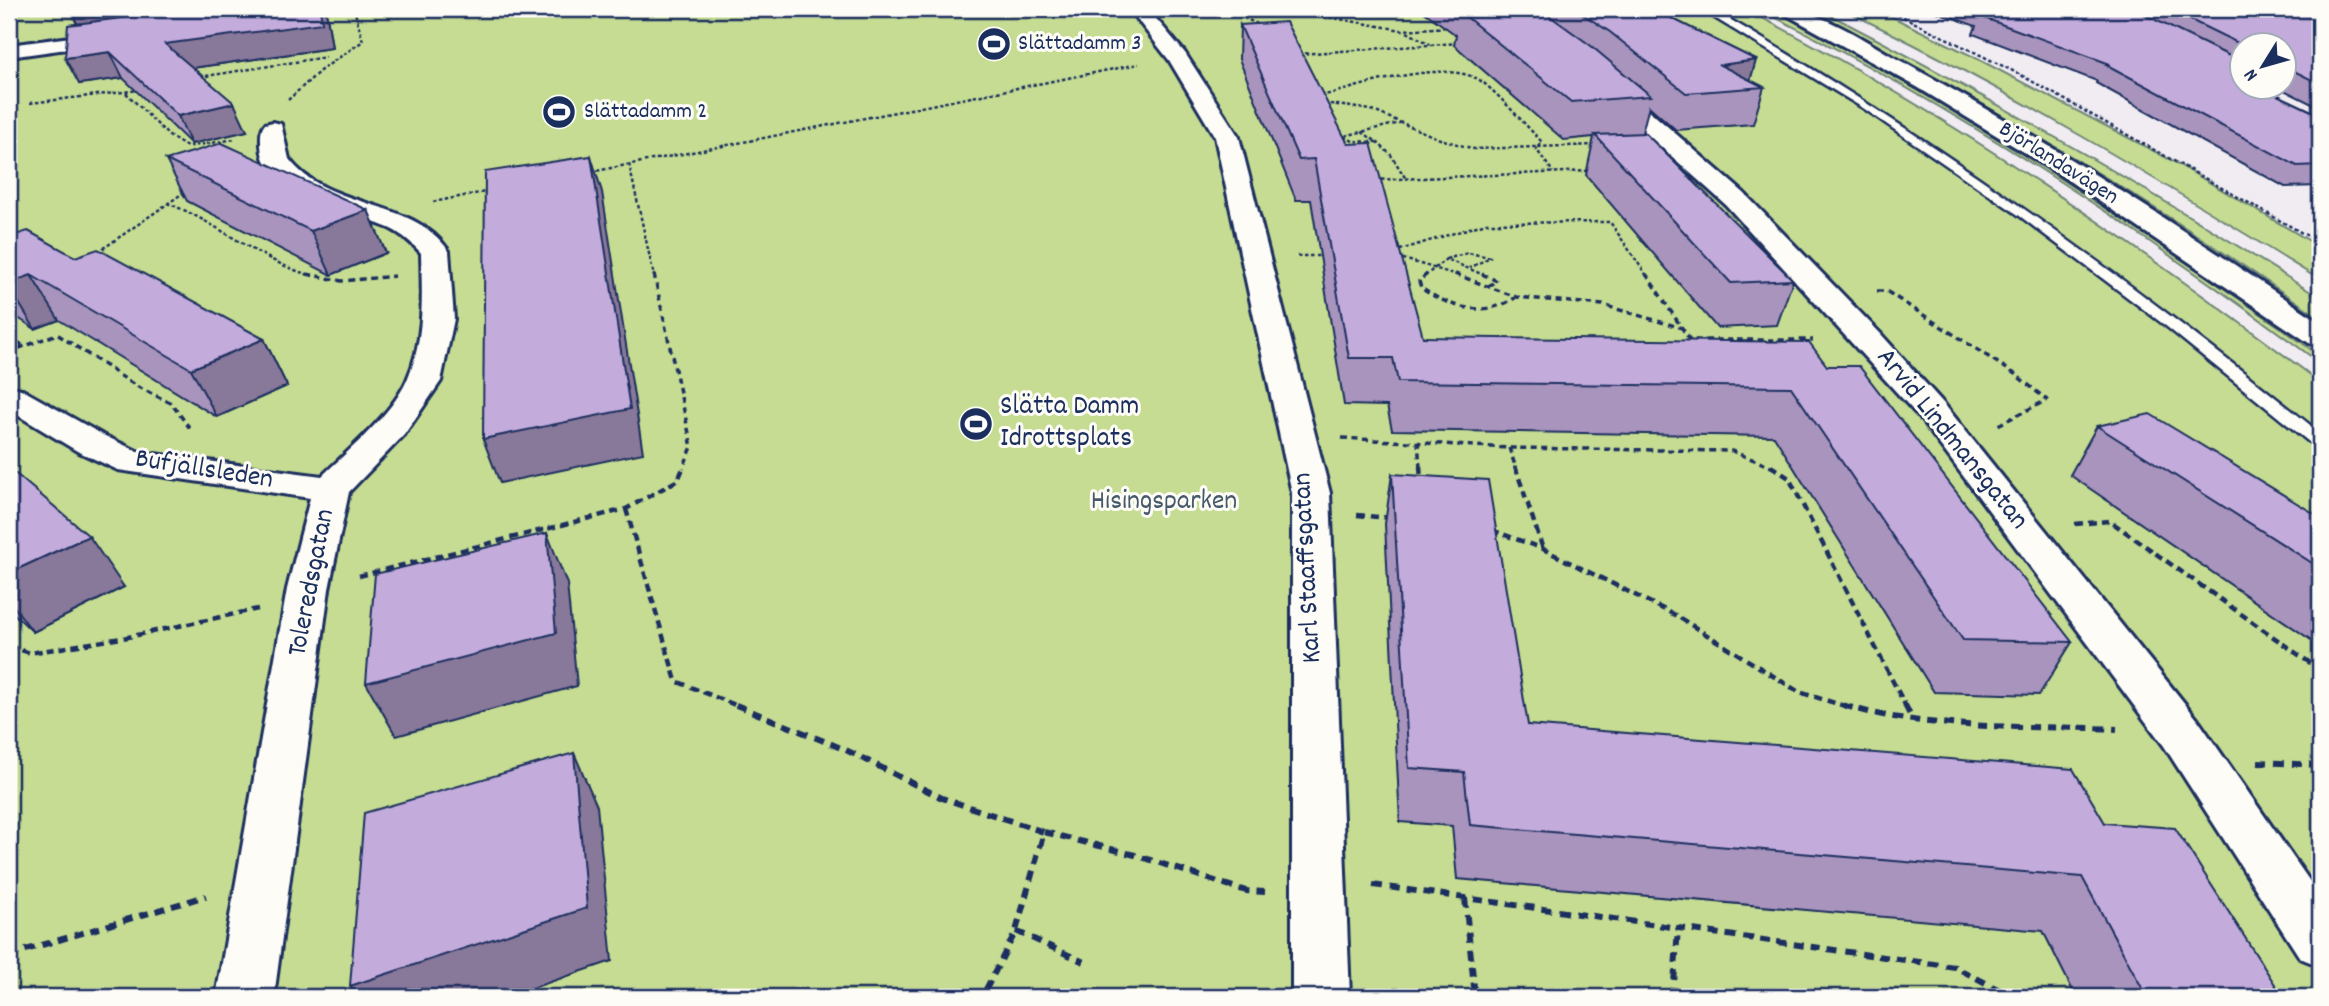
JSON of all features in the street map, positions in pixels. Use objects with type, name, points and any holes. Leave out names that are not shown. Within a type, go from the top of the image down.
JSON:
[{"type":"street","name":"Karl Staaffsgatan","points":[[1138,9],[1178,57],[1227,137],[1311,493],[1321,997]]},
{"type":"street","name":"Björlandavägen","points":[[1787,9],[1912,76],[2045,155],[2320,337]]},
{"type":"street","points":[[9,51],[132,35]]},
{"type":"street","name":"Arvid Lindmansgatan","points":[[1583,66],[1735,199],[1869,340],[1931,411],[2181,733],[2320,940]]},
{"type":"street","name":"Toleredsgatan","points":[[245,997],[308,589],[331,489],[391,427],[424,382],[438,319],[435,251],[416,232],[382,216],[332,200],[288,174],[278,163],[274,153],[274,129]]},
{"type":"street","name":"Bufjällsleden","points":[[9,396],[90,443],[131,462],[331,489]]},
{"type":"lane","points":[[1704,9],[1892,120],[2002,196],[2142,298],[2320,442]]},
{"type":"path","points":[[9,15],[35,9]]},
{"type":"path","points":[[274,129],[297,89],[363,41],[354,9]]},
{"type":"path","points":[[1235,9],[1246,19],[1270,30]]},
{"type":"path","points":[[1252,9],[1274,14],[1294,10]]},
{"type":"path","points":[[1282,9],[1402,30],[1457,26]]},
{"type":"path","points":[[1887,9],[2020,74],[2320,243]]},
{"type":"path","points":[[1934,9],[1958,21],[1988,30]]},
{"type":"path","points":[[1402,30],[1430,45]]},
{"type":"path","points":[[1287,55],[1471,42]]},
{"type":"path","points":[[1293,47],[1300,54]]},
{"type":"path","points":[[193,78],[327,57]]},
{"type":"path","points":[[589,172],[1178,57]]},
{"type":"path","points":[[1317,97],[1427,74],[1469,75],[1478,78],[1542,142],[1536,149]]},
{"type":"path","points":[[30,103],[126,93],[147,88]]},
{"type":"path","points":[[126,93],[169,136],[187,147],[242,138]]},
{"type":"path","points":[[1317,102],[1371,110],[1461,147],[1487,150],[1609,144]]},
{"type":"path","points":[[1377,142],[1353,141],[1344,136],[1405,122]]},
{"type":"path","points":[[1362,132],[1391,155],[1406,179]]},
{"type":"path","points":[[1536,149],[1553,172]]},
{"type":"path","points":[[9,646],[30,653],[128,637],[257,610],[308,589],[626,509],[678,480],[692,447],[629,164]]},
{"type":"path","points":[[1369,180],[1593,171]]},
{"type":"path","points":[[93,255],[195,188]]},
{"type":"path","points":[[382,216],[404,208],[496,190]]},
{"type":"path","points":[[167,204],[185,208],[254,248],[323,279],[403,275]]},
{"type":"path","points":[[1683,328],[1603,304],[1516,297],[1485,288],[1435,267],[1385,255],[1486,223],[1610,222],[1683,328],[1690,340],[1869,340]]},
{"type":"path","points":[[1469,269],[1490,257],[1468,253],[1446,259],[1420,277],[1419,284],[1427,293],[1450,304],[1479,310],[1494,309],[1516,297]]},
{"type":"path","points":[[1291,256],[1331,256]]},
{"type":"path","points":[[1446,259],[1497,281],[1485,288]]},
{"type":"path","points":[[1824,292],[1886,291],[2015,374],[2047,400],[1988,429]]},
{"type":"path","points":[[9,352],[57,334],[136,386],[171,403],[195,435]]},
{"type":"path","points":[[9,336],[23,346]]},
{"type":"path","points":[[1339,438],[1509,448],[1732,451],[1779,471],[1789,478],[1912,718]]},
{"type":"path","points":[[1418,441],[1422,493]]},
{"type":"path","points":[[1509,448],[1543,550]]},
{"type":"path","points":[[626,509],[676,681],[846,750],[942,798],[1044,832],[1135,855],[1246,891],[1318,894]]},
{"type":"path","points":[[1346,514],[1396,518]]},
{"type":"path","points":[[2066,524],[2110,521],[2320,670]]},
{"type":"path","points":[[1485,528],[1543,550],[1675,615],[1799,692],[1874,715],[2181,733]]},
{"type":"path","points":[[2254,762],[2320,765]]},
{"type":"path","points":[[982,997],[1016,931],[1044,832]]},
{"type":"path","points":[[1357,883],[1955,967],[2006,991],[2013,997]]},
{"type":"path","points":[[9,955],[214,894]]},
{"type":"path","points":[[1465,898],[1475,997]]},
{"type":"path","points":[[1673,997],[1678,928]]},
{"type":"path","points":[[1016,931],[1084,962]]},
{"type":"green space","name":"Hisingsparken","points":[[9,9],[1745,9],[1895,92],[2040,183],[2182,281],[2320,382],[2320,997],[9,997]]},
{"type":"green space","points":[[1758,9],[1783,14],[1810,27],[2021,154],[2284,330],[2320,356],[2320,363],[2185,266],[2047,173],[1905,87]]},
{"type":"green space","points":[[1805,9],[1819,9],[2010,112],[2136,184],[2320,298],[2320,318],[2195,234],[2068,154],[1938,79]]},
{"type":"green space","points":[[1842,9],[1876,9],[2169,159],[2320,247],[2320,280],[2025,104]]},
{"type":"building","points":[[190,9],[320,9],[322,23],[165,44],[234,103],[178,116],[110,52],[65,58],[68,25]]},
{"type":"building","points":[[1470,9],[1540,9],[1590,45],[1651,96],[1571,102],[1459,11],[1473,11]]},
{"type":"building","points":[[1575,9],[1653,9],[1756,60],[1720,65],[1764,87],[1686,93],[1610,32]]},
{"type":"building","points":[[1982,9],[2133,9],[2228,55],[2228,102],[2292,102],[2320,115],[2320,165],[2297,166],[2105,64],[2110,64],[1979,16],[1997,14]]},
{"type":"building","points":[[2168,9],[2320,9],[2320,84],[2298,73],[2298,32],[2228,32],[2228,38]]},
{"type":"building","points":[[1286,22],[1348,144],[1371,143],[1423,337],[1809,342],[1827,366],[1859,366],[2072,642],[1963,640],[1791,387],[1398,382],[1393,358],[1349,358],[1314,159],[1299,160],[1240,25]]},
{"type":"building","points":[[1645,133],[1793,280],[1731,283],[1595,135]]},
{"type":"building","points":[[222,143],[368,210],[311,231],[166,160]]},
{"type":"building","points":[[591,156],[630,409],[483,439],[485,172]]},
{"type":"building","points":[[28,231],[75,257],[98,249],[264,339],[191,369],[31,275],[9,283],[9,237]]},
{"type":"building","points":[[2150,414],[2320,517],[2320,568],[2097,426]]},
{"type":"building","points":[[9,468],[89,536],[9,573]]},
{"type":"building","points":[[1392,474],[1488,480],[1528,725],[2073,769],[2105,823],[2175,828],[2283,997],[2147,997],[2082,877],[1470,825],[1464,772],[1409,768]]},
{"type":"building","points":[[547,533],[556,633],[366,683],[375,574]]},
{"type":"building","points":[[574,753],[587,908],[350,986],[364,813]]},
{"type":"place","name":"Slättadamm 3","points":[[994,44]]},
{"type":"place","name":"Slättadamm 2","points":[[559,112]]},
{"type":"place","name":"Slätta Damm Idrottsplats","points":[[976,424]]}]
